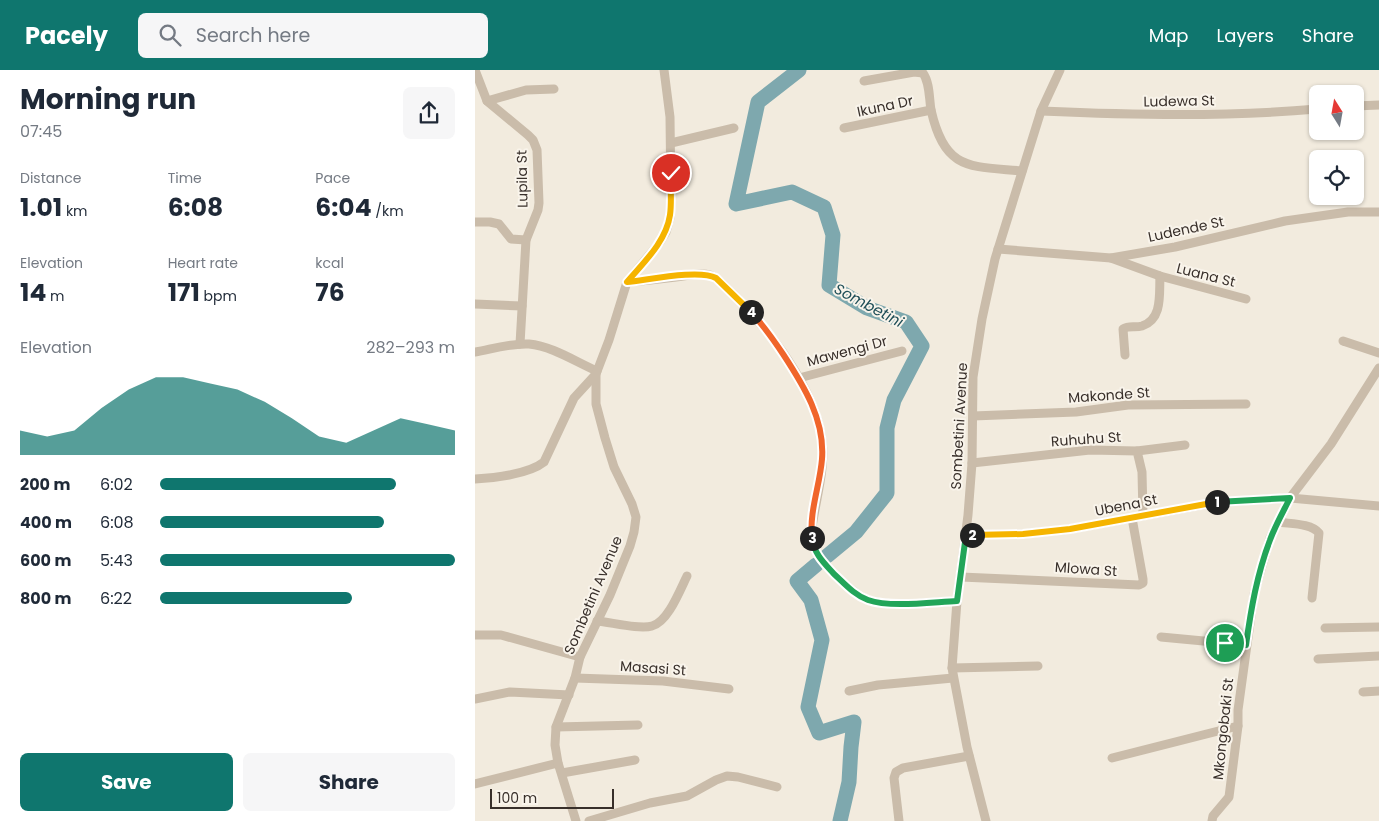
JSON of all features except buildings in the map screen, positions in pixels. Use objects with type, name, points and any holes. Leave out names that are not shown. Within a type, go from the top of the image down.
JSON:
[{"type":"street","points":[[475,70],[487,101],[526,90],[554,89]]},
{"type":"street","name":"Sombetini Avenue","points":[[576,821],[558,763],[555,745],[556,727],[575,678],[580,657],[630,546],[636,517],[632,504],[614,467],[605,438],[596,404],[597,373],[627,282],[660,242],[670,218],[671,143],[664,70]]},
{"type":"street","name":"Sombetini Avenue","points":[[986,821],[969,756],[952,668],[957,601],[966,535],[972,463],[973,377],[981,319],[998,249],[1041,111],[1060,70]]},
{"type":"street","points":[[864,81],[914,72],[923,73],[937,133],[953,157],[970,165],[1022,171]]},
{"type":"street","name":"Lupila St","points":[[487,101],[528,135],[536,145],[539,203],[526,240],[520,344]]},
{"type":"street","points":[[1364,106],[1379,105]]},
{"type":"street","name":"Ikuna Dr","points":[[844,128],[931,110]]},
{"type":"street","name":"Ludewa St","points":[[1041,111],[1132,115],[1245,114],[1309,110]]},
{"type":"street","points":[[671,143],[734,128]]},
{"type":"street","name":"Ludende St","points":[[998,249],[1111,258],[1175,247],[1285,221],[1348,212],[1379,212]]},
{"type":"street","points":[[475,222],[499,224],[511,239],[526,240]]},
{"type":"street","name":"Luana St","points":[[1111,258],[1160,276],[1247,299]]},
{"type":"street","points":[[627,282],[702,274],[709,275],[716,278],[764,326],[799,378],[812,403],[819,425],[822,441],[822,461],[811,535],[813,545],[817,555],[856,594],[867,600],[889,604],[957,601]]},
{"type":"street","name":"Luana St","points":[[1125,355],[1123,329],[1143,326],[1153,319],[1158,307],[1160,276]]},
{"type":"street","points":[[475,304],[522,306]]},
{"type":"street","points":[[1343,341],[1379,353]]},
{"type":"street","points":[[475,352],[530,344],[597,373],[574,398],[549,453],[541,464],[527,470],[475,479]]},
{"type":"street","name":"Mawengi Dr","points":[[799,378],[902,351]]},
{"type":"street","name":"Mkongobaki St","points":[[1212,821],[1213,816],[1229,797],[1246,645],[1254,594],[1271,538],[1290,498],[1376,382],[1379,368]]},
{"type":"street","name":"Makonde St","points":[[973,416],[1076,412],[1128,405],[1246,404]]},
{"type":"street","points":[[1137,451],[1185,445]]},
{"type":"street","name":"Ruhuhu St","points":[[972,463],[1090,450],[1137,451],[1142,472],[1143,515]]},
{"type":"street","name":"Ubena St","points":[[966,535],[1023,534],[1070,529],[1219,502],[1290,498],[1379,506]]},
{"type":"street","name":"Mlowa St","points":[[961,577],[1139,585],[1143,583],[1143,579],[1132,518]]},
{"type":"street","points":[[1279,522],[1310,526],[1319,533],[1311,598]]},
{"type":"street","points":[[597,621],[645,627],[656,625],[671,608],[687,576]]},
{"type":"street","points":[[1325,628],[1379,627]]},
{"type":"street","points":[[475,635],[501,635],[580,657]]},
{"type":"street","points":[[1161,637],[1246,645]]},
{"type":"street","points":[[1318,659],[1379,656]]},
{"type":"street","points":[[952,668],[1038,666]]},
{"type":"street","name":"Masasi St","points":[[575,678],[663,681],[729,688]]},
{"type":"street","points":[[849,690],[877,685],[953,678]]},
{"type":"street","points":[[1363,692],[1379,691]]},
{"type":"street","points":[[475,699],[510,692],[569,695]]},
{"type":"street","points":[[556,727],[638,725]]},
{"type":"street","points":[[1112,758],[1238,726]]},
{"type":"street","points":[[899,821],[894,778],[896,772],[903,768],[969,756]]},
{"type":"street","points":[[562,773],[635,760]]},
{"type":"street","points":[[475,784],[558,763]]},
{"type":"street","points":[[589,821],[651,803],[687,796],[727,776],[777,787]]},
{"type":"waterway","name":"Sombetini","points":[[799,70],[758,102],[736,204],[792,192],[824,207],[833,235],[829,285],[867,308],[906,322],[922,346],[894,400],[887,428],[887,493],[856,532],[827,556]]},
{"type":"waterway","name":"Sombetini","points":[[816,565],[797,581],[811,600],[822,640],[808,707],[819,733],[854,722],[849,782],[840,821]]},
{"type":"route","points":[[671,173],[671,209],[665,232],[660,242],[627,282],[702,274],[709,275],[721,282],[764,326],[799,378],[810,398],[819,425],[823,450],[811,535],[813,545],[817,555],[824,563],[856,594],[867,600],[889,604],[957,601],[966,535],[1023,534],[1070,529],[1189,506],[1219,502],[1290,498],[1271,538],[1264,558],[1254,594],[1246,645],[1225,643]]}]
